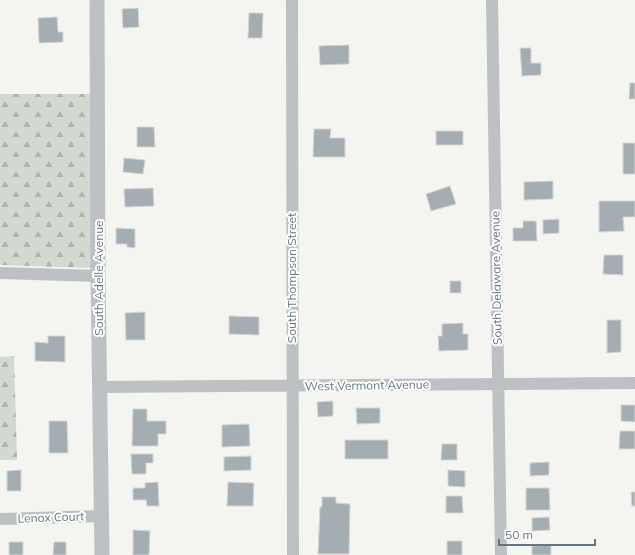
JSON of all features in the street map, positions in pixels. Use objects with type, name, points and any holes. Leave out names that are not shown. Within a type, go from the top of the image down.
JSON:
[{"type":"street","name":"South Adelle Avenue","points":[[97,0],[98,276],[102,555]]},
{"type":"street","name":"South Thompson Street","points":[[292,0],[291,385],[293,555]]},
{"type":"street","name":"South Delaware Avenue","points":[[492,0],[497,383],[501,555]]},
{"type":"street","points":[[0,273],[98,276]]},
{"type":"street","name":"West Vermont Avenue","points":[[99,387],[635,383]]},
{"type":"street","name":"Lenox Court","points":[[0,519],[101,516]]},
{"type":"green space","points":[[0,94],[91,94],[91,268],[0,265]]},
{"type":"green space","points":[[14,356],[17,460],[0,460],[0,357]]},
{"type":"building","points":[[138,8],[139,27],[123,28],[122,9]]},
{"type":"building","points":[[249,13],[263,13],[262,38],[248,38]]},
{"type":"building","points":[[57,17],[58,32],[63,32],[63,42],[39,43],[38,18]]},
{"type":"building","points":[[349,45],[349,64],[320,65],[319,46]]},
{"type":"building","points":[[520,48],[531,48],[531,63],[541,63],[541,75],[522,76]]},
{"type":"building","points":[[630,83],[635,83],[635,99],[629,99]]},
{"type":"building","points":[[137,127],[154,127],[155,147],[137,147]]},
{"type":"building","points":[[314,129],[331,129],[330,138],[345,138],[345,157],[313,157]]},
{"type":"building","points":[[436,131],[463,131],[463,145],[436,145]]},
{"type":"building","points":[[623,143],[635,143],[635,174],[623,174]]},
{"type":"building","points":[[124,158],[145,160],[143,174],[123,172]]},
{"type":"building","points":[[553,181],[553,199],[524,200],[524,182]]},
{"type":"building","points":[[450,186],[456,204],[431,211],[426,194]]},
{"type":"building","points":[[153,188],[154,206],[125,207],[124,189]]},
{"type":"building","points":[[599,201],[635,201],[635,217],[623,217],[624,231],[599,232]]},
{"type":"building","points":[[559,219],[559,233],[543,234],[543,220]]},
{"type":"building","points":[[523,221],[536,221],[537,241],[513,241],[513,228],[523,228]]},
{"type":"building","points":[[116,228],[135,229],[135,248],[127,247],[127,244],[116,244]]},
{"type":"building","points":[[604,255],[623,255],[623,275],[603,274]]},
{"type":"building","points":[[450,281],[461,281],[461,293],[450,293]]},
{"type":"building","points":[[145,312],[145,340],[126,340],[125,313]]},
{"type":"building","points":[[229,316],[259,317],[259,335],[229,334]]},
{"type":"building","points":[[607,320],[621,320],[621,352],[607,353]]},
{"type":"building","points":[[463,323],[463,334],[468,334],[468,350],[439,351],[438,336],[442,336],[442,324]]},
{"type":"building","points":[[48,336],[65,336],[65,362],[35,361],[35,342],[48,343]]},
{"type":"building","points":[[333,401],[333,416],[318,417],[317,402]]},
{"type":"building","points":[[621,405],[635,405],[635,422],[621,421]]},
{"type":"building","points":[[356,408],[380,408],[380,423],[357,424]]},
{"type":"building","points":[[133,409],[147,409],[147,421],[166,421],[166,434],[158,434],[158,446],[132,446]]},
{"type":"building","points":[[49,421],[67,421],[68,453],[49,453]]},
{"type":"building","points":[[249,424],[250,446],[222,447],[222,425]]},
{"type":"building","points":[[620,431],[635,431],[635,449],[619,449]]},
{"type":"building","points":[[345,440],[388,440],[388,459],[345,459]]},
{"type":"building","points":[[442,444],[457,444],[457,460],[441,460]]},
{"type":"building","points":[[131,454],[153,454],[153,463],[146,463],[146,474],[132,474]]},
{"type":"building","points":[[251,456],[251,470],[224,471],[224,457]]},
{"type":"building","points":[[549,462],[549,475],[530,476],[530,463]]},
{"type":"building","points":[[21,470],[21,491],[7,491],[7,471]]},
{"type":"building","points":[[448,470],[465,471],[465,487],[448,486]]},
{"type":"building","points":[[158,482],[159,506],[147,506],[146,500],[133,500],[133,488],[145,488],[145,483]]},
{"type":"building","points":[[228,482],[254,483],[253,506],[227,506]]},
{"type":"building","points":[[526,488],[549,488],[550,510],[526,510]]},
{"type":"building","points":[[631,492],[635,492],[635,506],[632,506]]},
{"type":"building","points":[[446,496],[462,496],[463,513],[446,513]]},
{"type":"building","points":[[322,497],[336,497],[336,503],[350,504],[349,554],[318,554],[320,507],[322,507]]},
{"type":"building","points":[[549,517],[550,530],[532,531],[532,518]]},
{"type":"building","points":[[133,530],[150,531],[149,555],[133,555]]},
{"type":"building","points":[[447,541],[462,541],[462,555],[447,555]]},
{"type":"building","points":[[9,542],[23,542],[23,555],[9,555]]},
{"type":"building","points":[[54,542],[66,542],[66,555],[53,555]]},
{"type":"building","points":[[551,545],[551,555],[532,555],[532,546]]}]
